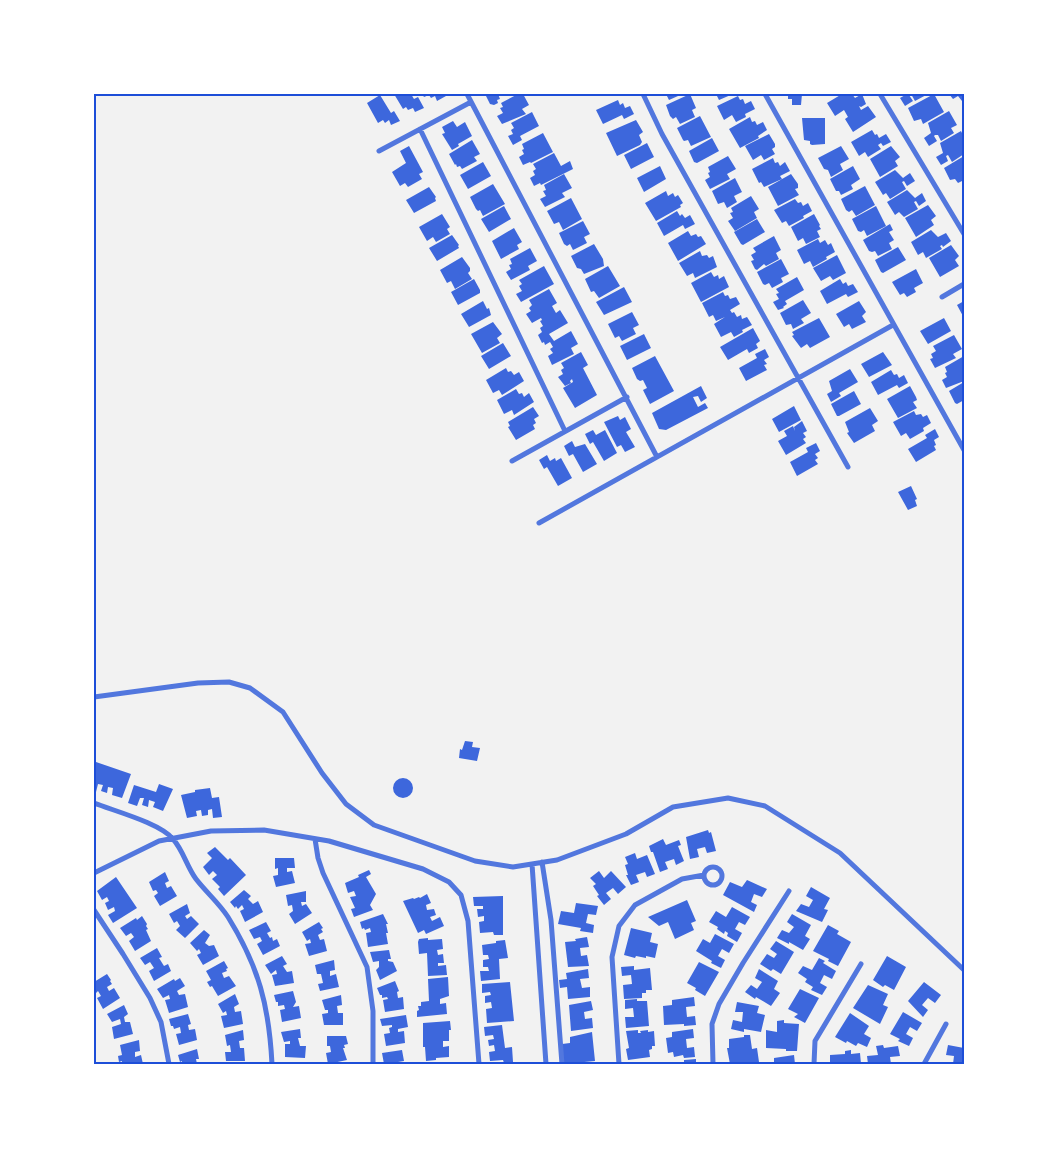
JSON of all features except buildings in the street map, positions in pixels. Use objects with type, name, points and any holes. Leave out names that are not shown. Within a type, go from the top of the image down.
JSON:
[{"type":"street","points":[[467,94],[657,457]]},
{"type":"street","points":[[643,94],[662,134],[848,466]]},
{"type":"street","points":[[765,94],[964,450]]},
{"type":"street","points":[[880,94],[964,234]]},
{"type":"street","points":[[378,151],[471,102]]},
{"type":"street","points":[[420,129],[565,431]]},
{"type":"street","points":[[942,297],[964,284]]},
{"type":"street","points":[[539,523],[893,325]]},
{"type":"street","points":[[512,462],[626,397]]},
{"type":"street","points":[[94,697],[198,683],[229,682],[250,688],[283,712],[322,773],[346,804],[374,824],[475,861],[513,867],[557,860],[626,834],[673,807],[728,798],[765,806],[840,853],[964,970]]},
{"type":"street","points":[[94,803],[154,826],[173,838],[195,877],[227,915],[250,958],[265,1001],[269,1023],[272,1064]]},
{"type":"street","points":[[94,872],[159,841],[211,831],[264,830],[329,841],[423,869],[449,882],[461,894],[468,921],[479,1064]]},
{"type":"street","points":[[315,839],[323,873],[367,968],[373,1011],[374,1064]]},
{"type":"street","points":[[542,862],[552,920],[562,1064]]},
{"type":"street","points":[[532,864],[546,1064]]},
{"type":"street","points":[[619,1064],[612,957],[619,926],[634,905],[682,879],[704,875]]},
{"type":"street","points":[[713,1064],[712,1024],[720,1004],[742,963],[789,891]]},
{"type":"street","points":[[94,910],[150,998],[162,1022],[169,1064]]},
{"type":"street","points":[[814,1064],[815,1041],[861,964]]},
{"type":"street","points":[[924,1064],[946,1024]]}]
